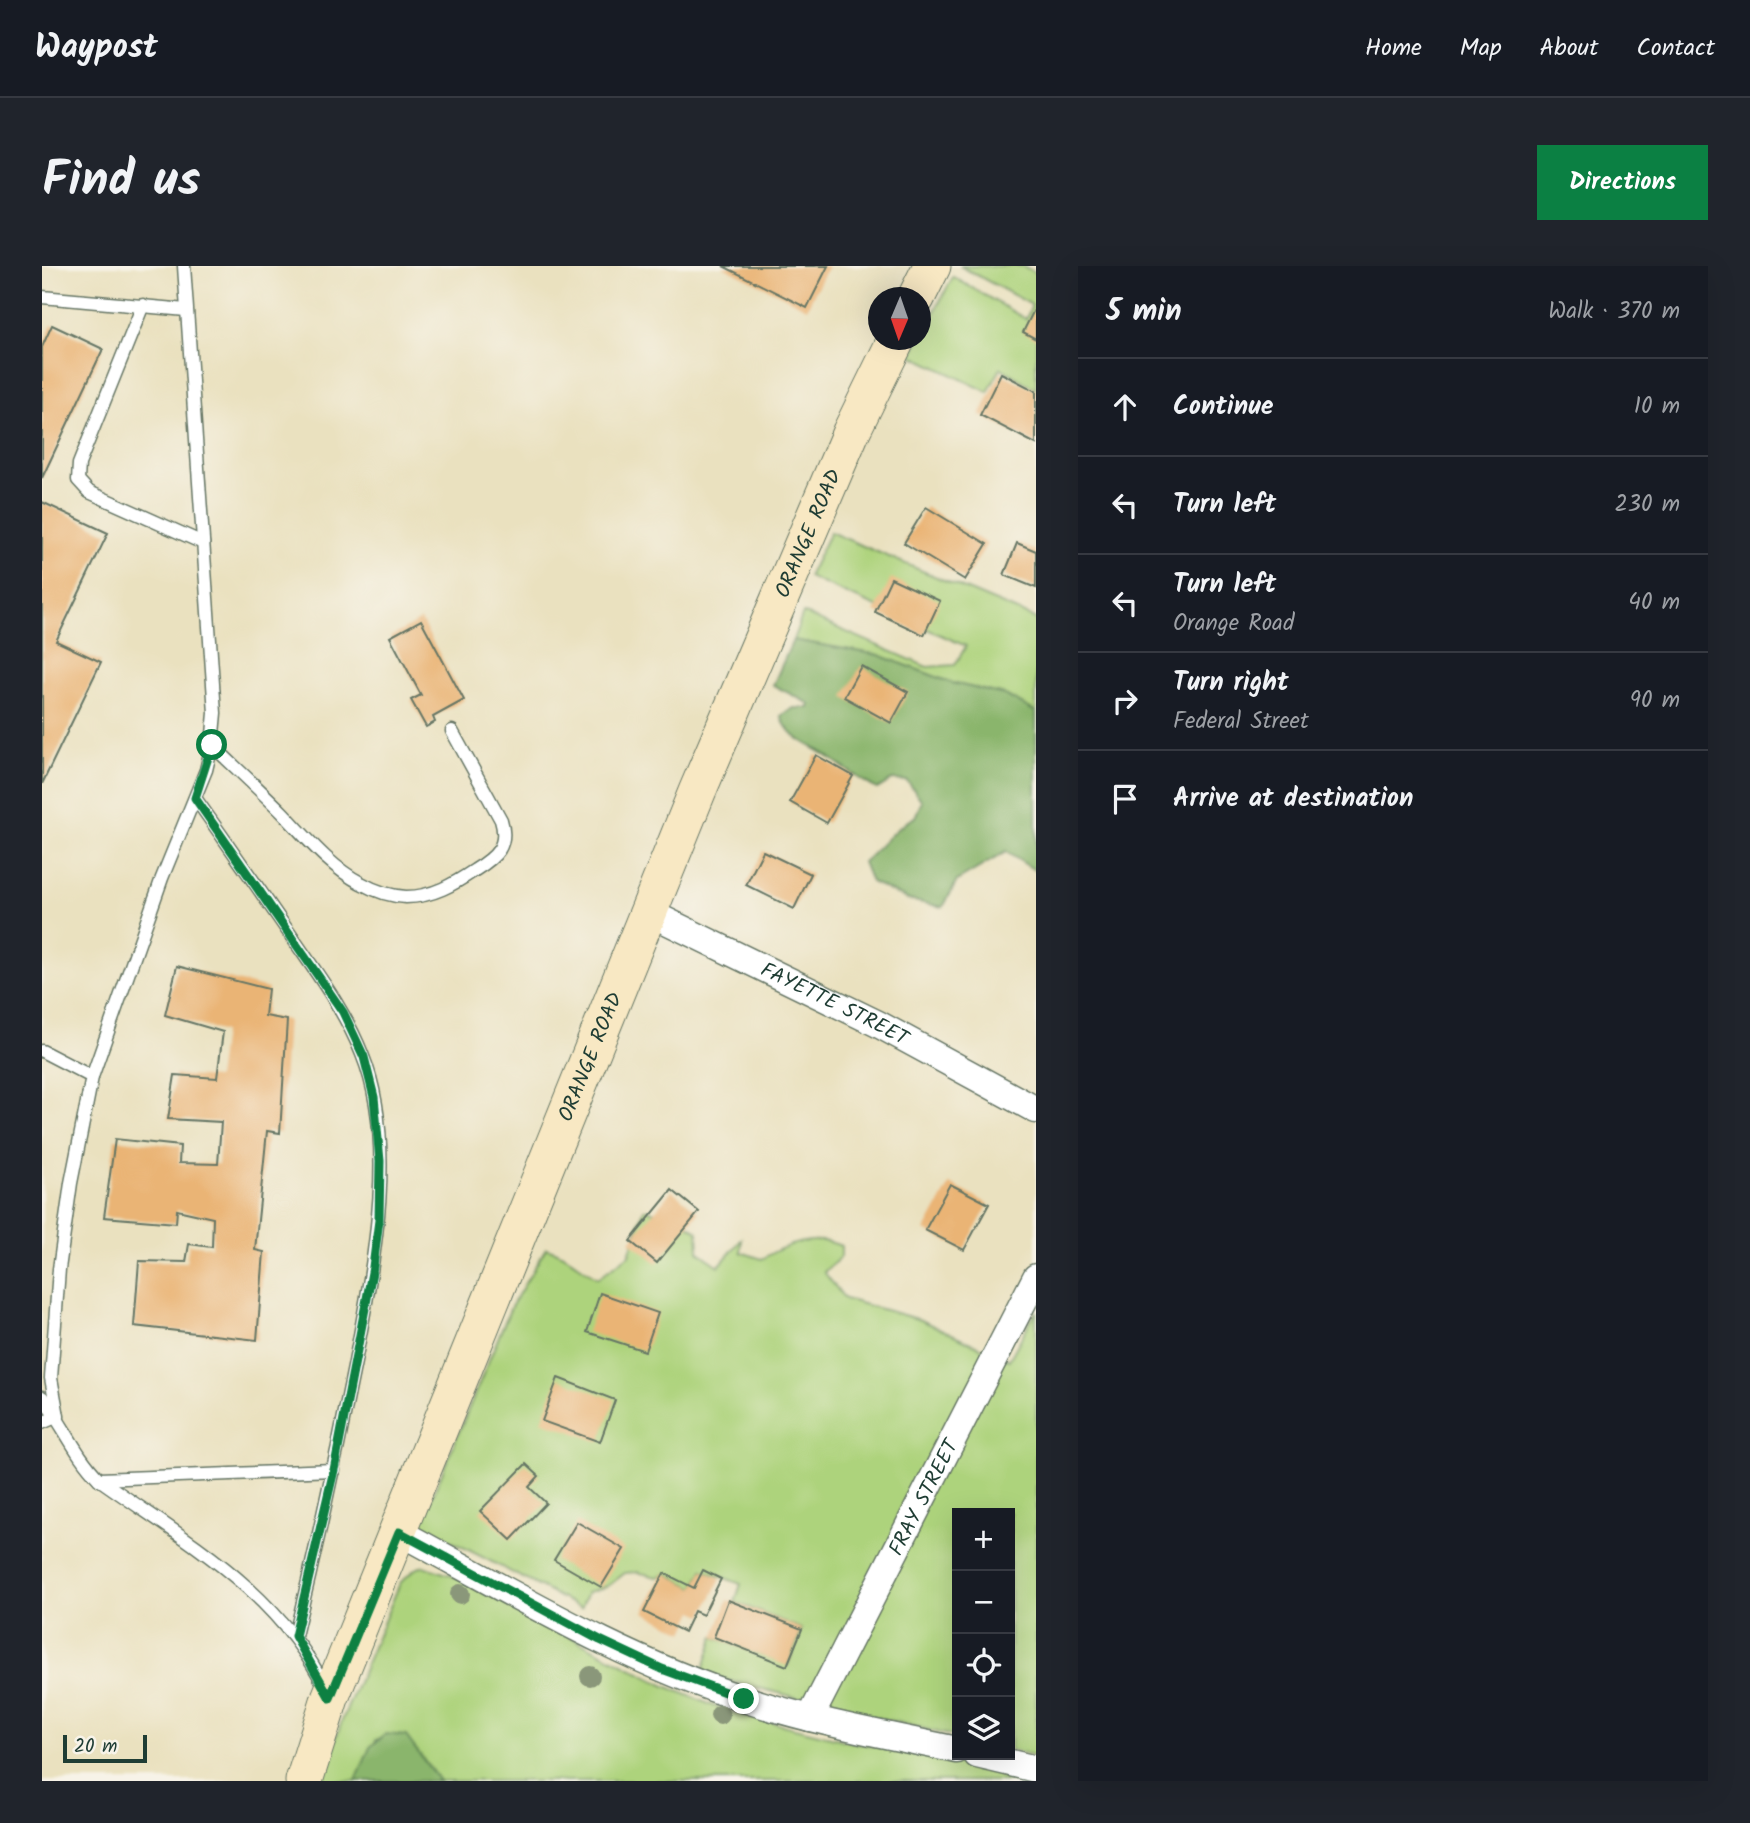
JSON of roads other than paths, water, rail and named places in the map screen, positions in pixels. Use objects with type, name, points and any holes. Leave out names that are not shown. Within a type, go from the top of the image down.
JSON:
[{"type":"main road","points":[[922,287],[932,266]]},
{"type":"main road","name":"ORANGE ROAD","points":[[304,1781],[330,1698],[649,912],[850,432],[891,350]]},
{"type":"street","name":"FAYETTE STREET","points":[[649,912],[878,1024],[1027,1105]]},
{"type":"street","name":"FRAY STREET","points":[[810,1718],[1036,1278]]},
{"type":"street","points":[[399,1532],[600,1640],[662,1669],[744,1699],[810,1718],[952,1749]]},
{"type":"street","points":[[998,1760],[1036,1769]]},
{"type":"lane","points":[[184,266],[215,713],[212,745],[92,1077],[71,1183],[59,1269],[51,1378],[58,1416],[69,1441],[99,1479],[251,1588],[295,1636],[330,1698]]},
{"type":"lane","points":[[42,296],[186,310]]},
{"type":"lane","points":[[143,305],[79,464],[78,480],[89,492],[202,542]]},
{"type":"lane","points":[[212,745],[314,845],[358,882],[381,893],[407,897],[432,893],[452,885],[495,857],[502,848],[505,831],[501,820],[452,731]]},
{"type":"lane","points":[[195,798],[343,1012],[364,1057],[374,1097],[380,1161],[379,1220],[334,1470],[295,1636]]},
{"type":"lane","points":[[42,1051],[92,1077]]},
{"type":"lane","points":[[42,1397],[58,1416]]},
{"type":"lane","points":[[42,1423],[58,1416]]},
{"type":"lane","points":[[99,1479],[334,1470]]}]
